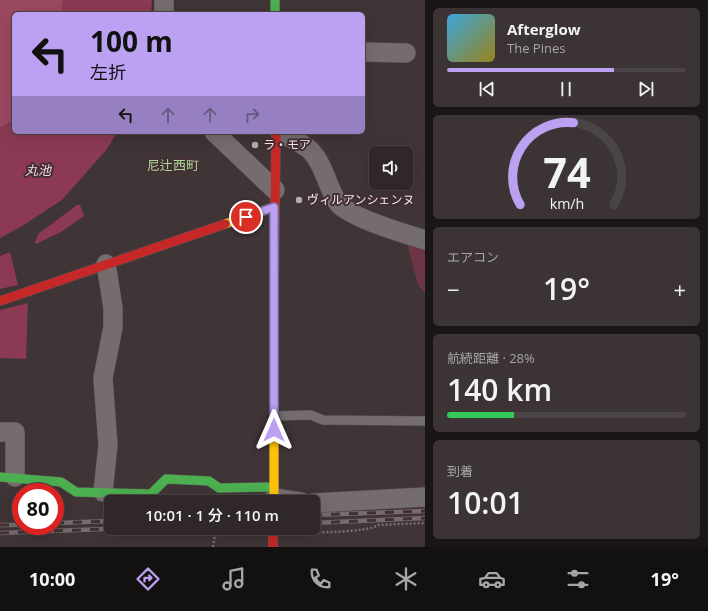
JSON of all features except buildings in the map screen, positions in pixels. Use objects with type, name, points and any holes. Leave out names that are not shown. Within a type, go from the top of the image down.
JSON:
[{"type":"main road","points":[[275,0],[275,12]]},
{"type":"main road","points":[[274,495],[274,199],[276,134]]},
{"type":"main road","points":[[0,301],[106,264],[274,199]]},
{"type":"main road","points":[[8,477],[61,482],[76,492],[151,494],[166,479],[209,481],[218,488],[267,495]]},
{"type":"main road","points":[[273,535],[273,547]]},
{"type":"street","points":[[164,0],[164,12]]},
{"type":"street","points":[[365,52],[406,53]]},
{"type":"street","points":[[216,134],[274,199]]},
{"type":"street","points":[[283,134],[311,151],[322,168],[339,203],[360,217],[383,227],[425,240]]},
{"type":"street","points":[[103,492],[108,445],[103,378],[113,320],[113,308],[106,264]]},
{"type":"street","points":[[0,432],[15,432],[8,477]]},
{"type":"street","points":[[320,503],[425,497]]},
{"type":"lane","points":[[274,416],[311,415],[323,420],[425,421]]},
{"type":"path","points":[[320,532],[358,530],[375,528],[378,525],[425,523]]},
{"type":"path","points":[[213,547],[215,535]]},
{"type":"shaded area","points":[[0,0],[63,0],[62,12],[12,12],[12,121],[0,128]]},
{"type":"shaded area","points":[[407,244],[425,250],[425,293],[418,285]]},
{"type":"water","points":[[63,0],[152,0],[151,12],[62,12]]},
{"type":"water","name":"丸池","points":[[12,121],[12,134],[116,134],[107,149],[62,200],[22,226],[0,238],[0,128]]},
{"type":"water","points":[[77,205],[80,205],[84,216],[61,232],[36,244],[35,242],[38,234]]},
{"type":"water","points":[[10,252],[18,285],[0,289],[0,256]]},
{"type":"water","points":[[28,303],[26,359],[0,358],[0,310]]},
{"type":"railway","points":[[320,515],[425,511]]},
{"type":"railway","points":[[320,523],[425,518]]},
{"type":"railway","points":[[64,523],[104,521]]},
{"type":"railway","points":[[0,525],[12,525]]},
{"type":"railway","points":[[0,533],[104,529]]},
{"type":"traffic: fast","points":[[275,0],[275,12]]},
{"type":"traffic: fast","points":[[0,477],[61,482],[76,492],[151,494],[166,479],[209,481],[219,488],[274,487]]},
{"type":"traffic: slow","points":[[225,224],[274,207]]},
{"type":"traffic: slow","points":[[274,284],[274,495]]},
{"type":"traffic: jam","points":[[274,284],[276,134]]},
{"type":"traffic: jam","points":[[0,301],[225,224]]},
{"type":"traffic: jam","points":[[273,535],[273,547]]},
{"type":"place","name":"ラ・モア","points":[[255,145]]},
{"type":"place","name":"ヴィルアンシェンヌ","points":[[299,200]]},
{"type":"district","name":"尼辻西町","points":[[173,165]]},
{"type":"route","points":[[246,217],[274,207],[274,430]]}]
